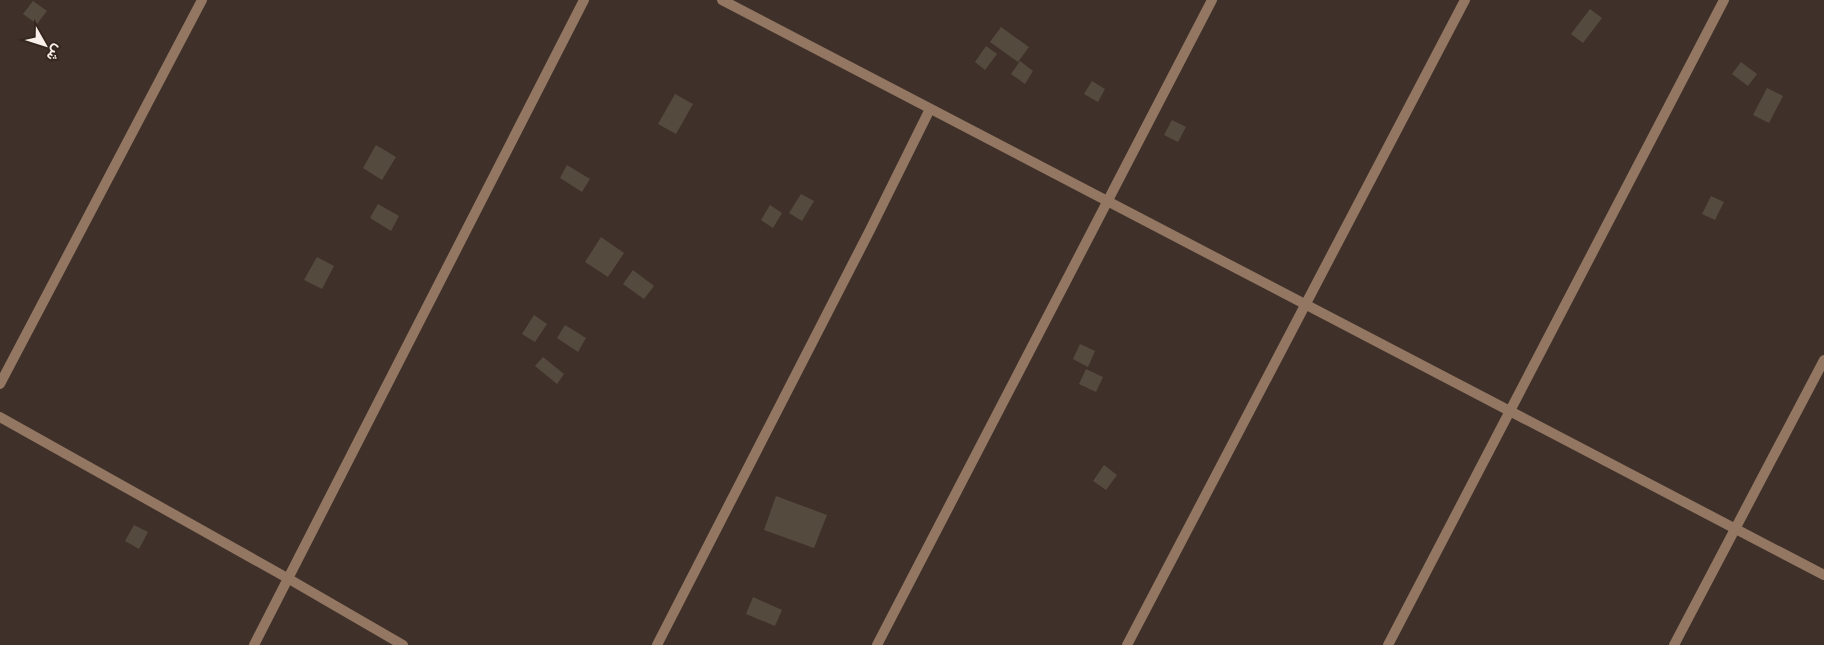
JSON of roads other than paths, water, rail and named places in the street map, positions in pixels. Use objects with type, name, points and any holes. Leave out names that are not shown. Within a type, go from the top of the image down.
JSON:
[{"type":"street","points":[[0,384],[202,0]]},
{"type":"street","points":[[254,645],[584,0]]},
{"type":"street","points":[[722,0],[1824,575]]},
{"type":"street","points":[[877,645],[1212,0]]},
{"type":"street","points":[[1127,645],[1465,0]]},
{"type":"street","points":[[1388,645],[1724,0]]},
{"type":"street","points":[[657,645],[866,239],[930,109]]},
{"type":"street","points":[[1674,645],[1824,360]]},
{"type":"street","points":[[0,417],[404,645]]}]
